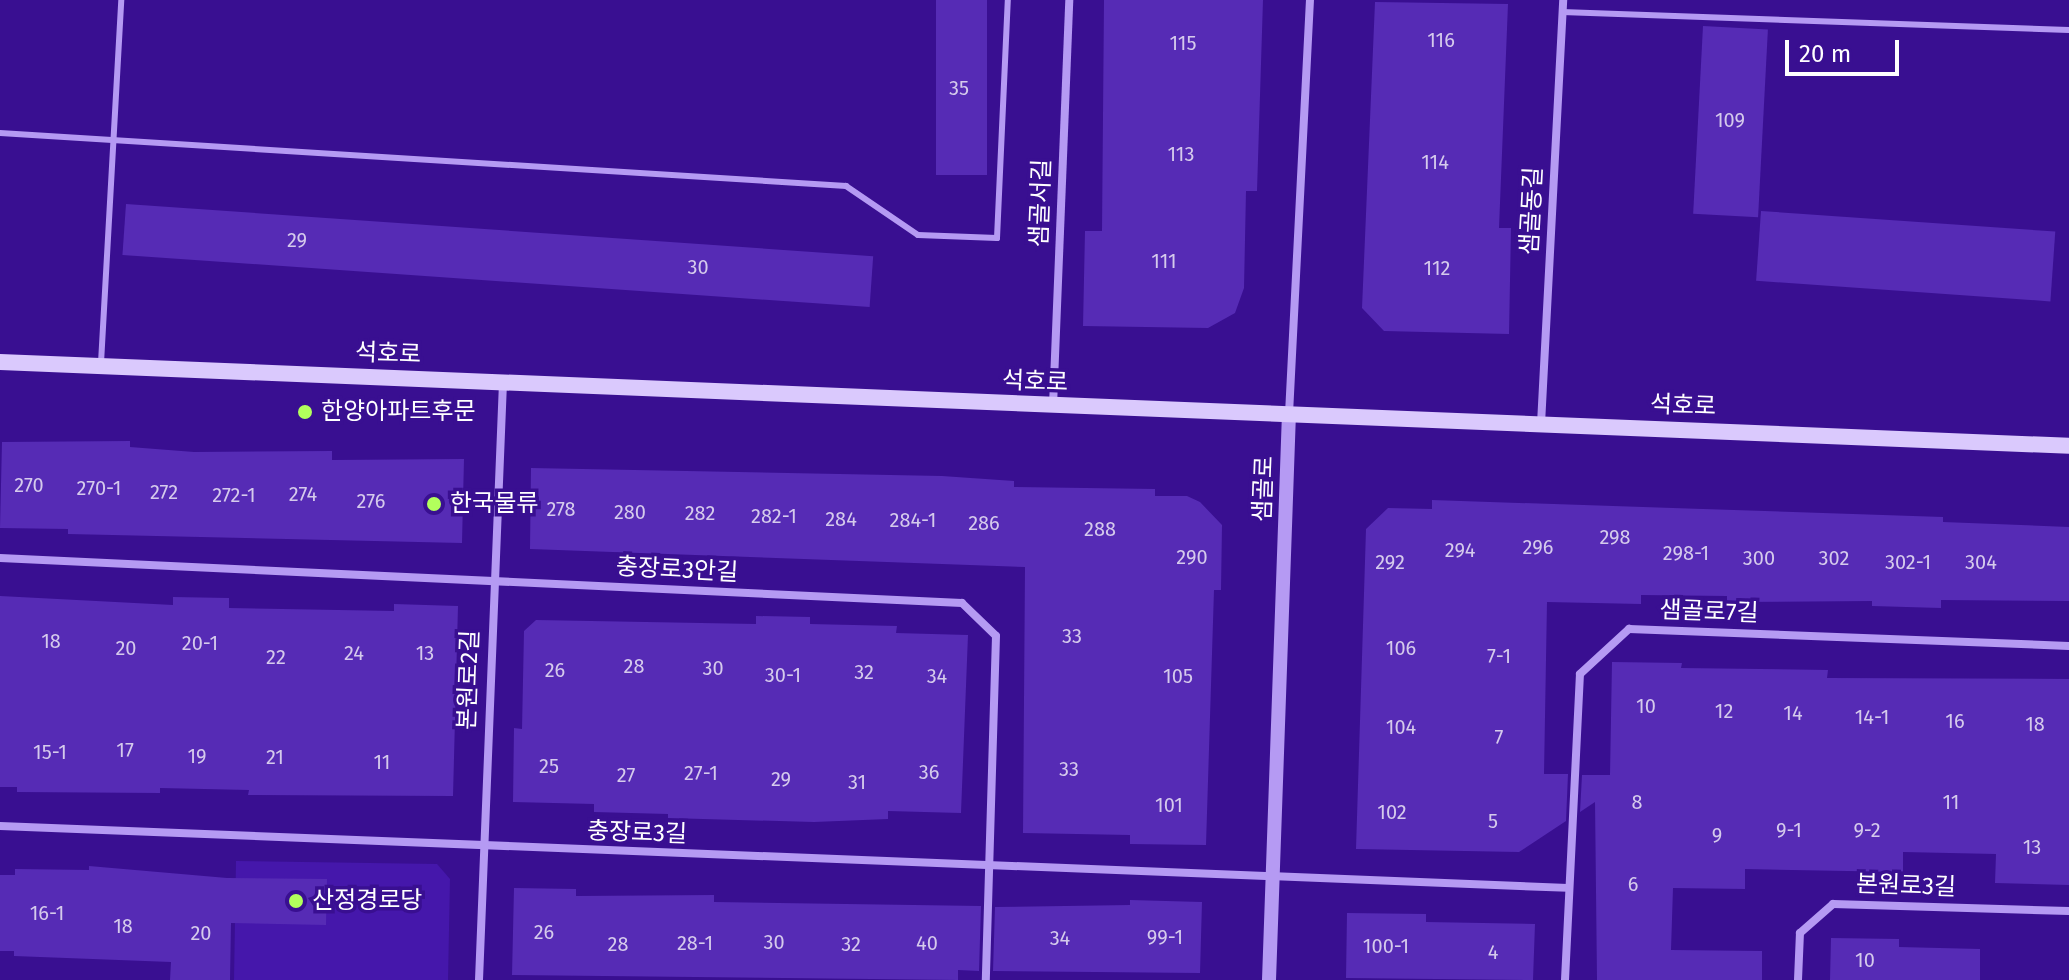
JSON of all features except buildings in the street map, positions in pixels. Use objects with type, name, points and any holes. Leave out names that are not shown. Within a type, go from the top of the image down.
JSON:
[{"type":"main road","name":"석호로","points":[[0,362],[2069,446]]},
{"type":"street","name":"샘골서길","points":[[1053,407],[1069,0]]},
{"type":"street","name":"샘골로","points":[[1269,980],[1289,414],[1310,0]]},
{"type":"street","name":"샘골동길","points":[[1541,424],[1563,0]]},
{"type":"street","name":"본원로2길","points":[[479,980],[492,582],[503,382]]},
{"type":"street","name":"충장로3안길","points":[[0,558],[962,603],[996,636],[986,980]]},
{"type":"street","name":"샘골로7길","points":[[1565,980],[1580,674],[1629,629],[2069,646]]},
{"type":"street","name":"충장로3길","points":[[0,826],[483,848],[1272,876]]},
{"type":"street","points":[[1272,876],[1568,888]]},
{"type":"street","name":"본원로3길","points":[[1798,980],[1800,933],[1833,904],[2069,911]]},
{"type":"lane","points":[[101,366],[121,0]]},
{"type":"lane","points":[[0,133],[846,186],[918,235],[997,238],[1008,0]]},
{"type":"lane","points":[[1562,12],[2069,30]]},
{"type":"shaded area","points":[[236,861],[437,864],[450,879],[448,980],[234,980]]},
{"type":"place","name":"한양아파트후문","points":[[305,412]]},
{"type":"place","name":"한국물류","points":[[434,504]]},
{"type":"place","name":"산정경로당","points":[[296,901]]}]
